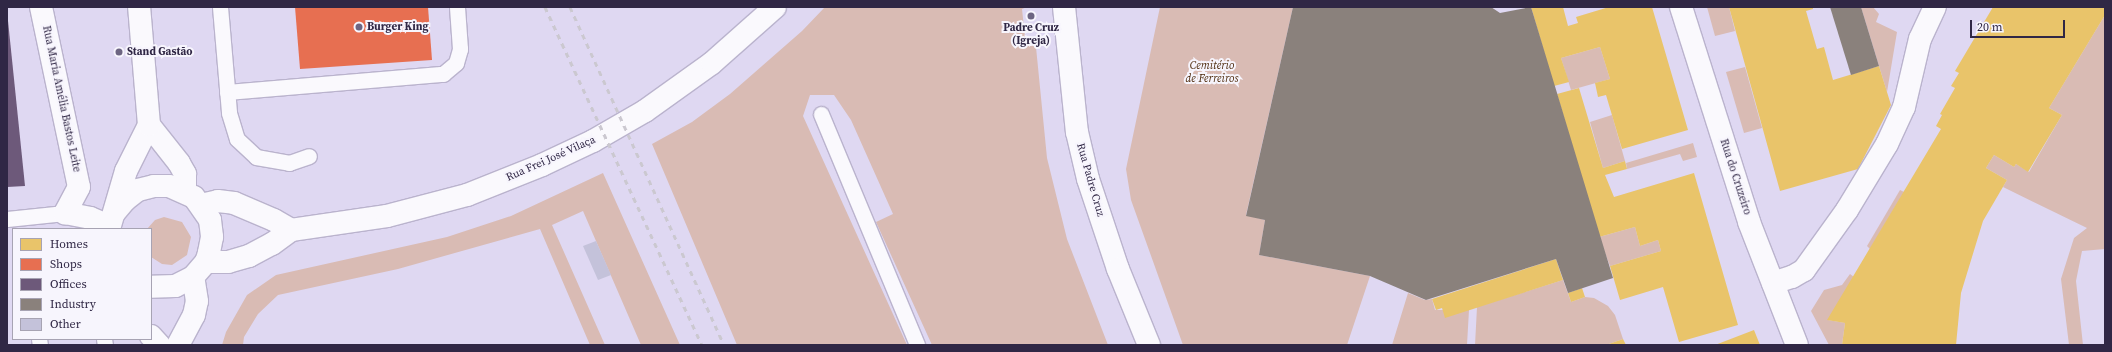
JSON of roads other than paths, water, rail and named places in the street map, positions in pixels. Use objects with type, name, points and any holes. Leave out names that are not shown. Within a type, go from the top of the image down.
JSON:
[{"type":"main road","name":"Rua Maria Amélia Bastos Leite","points":[[41,7],[79,187],[65,213]]},
{"type":"main road","points":[[111,222],[126,171],[149,125],[139,7]]},
{"type":"main road","name":"Rua Frei José Vilaça","points":[[199,269],[249,256],[272,244],[290,230],[387,216],[467,195],[542,165],[593,141],[645,111],[712,63],[775,7]]},
{"type":"main road","name":"Rua Padre Cruz","points":[[1064,7],[1077,132],[1088,179],[1118,268],[1149,345]]},
{"type":"main road","name":"Rua do Cruzeiro","points":[[1681,7],[1749,222],[1797,345]]},
{"type":"main road","points":[[1773,283],[1792,277],[1804,270],[1848,210],[1887,144],[1904,108],[1920,39],[1935,7]]},
{"type":"main road","points":[[149,125],[182,169],[186,183],[185,191]]},
{"type":"main road","points":[[111,222],[125,200],[143,189],[169,186],[185,191],[201,205],[210,220],[212,237],[199,269],[197,301],[194,315],[178,345]]},
{"type":"main road","points":[[201,205],[218,201],[234,203],[274,220],[290,230]]},
{"type":"main road","points":[[65,213],[111,222]]},
{"type":"main road","points":[[152,287],[175,286],[199,269]]},
{"type":"main road","points":[[152,337],[160,345]]},
{"type":"lane","points":[[220,7],[229,113],[237,139],[256,157],[289,163],[309,156]]},
{"type":"lane","points":[[227,92],[443,74],[456,63],[460,49],[457,7]]},
{"type":"lane","points":[[820,114],[918,345]]},
{"type":"lane","points":[[7,220],[27,224],[65,213]]},
{"type":"railway","points":[[545,7],[702,345]]},
{"type":"railway","points":[[570,7],[724,345]]},
{"type":"place","name":"Padre Cruz (Igreja)","points":[[1031,16]]},
{"type":"place","name":"Burger King","points":[[359,27]]},
{"type":"place","name":"Stand Gastāo","points":[[119,52]]},
{"type":"park label","name":"Cemitério de Ferreiros","points":[[1212,73]]}]
